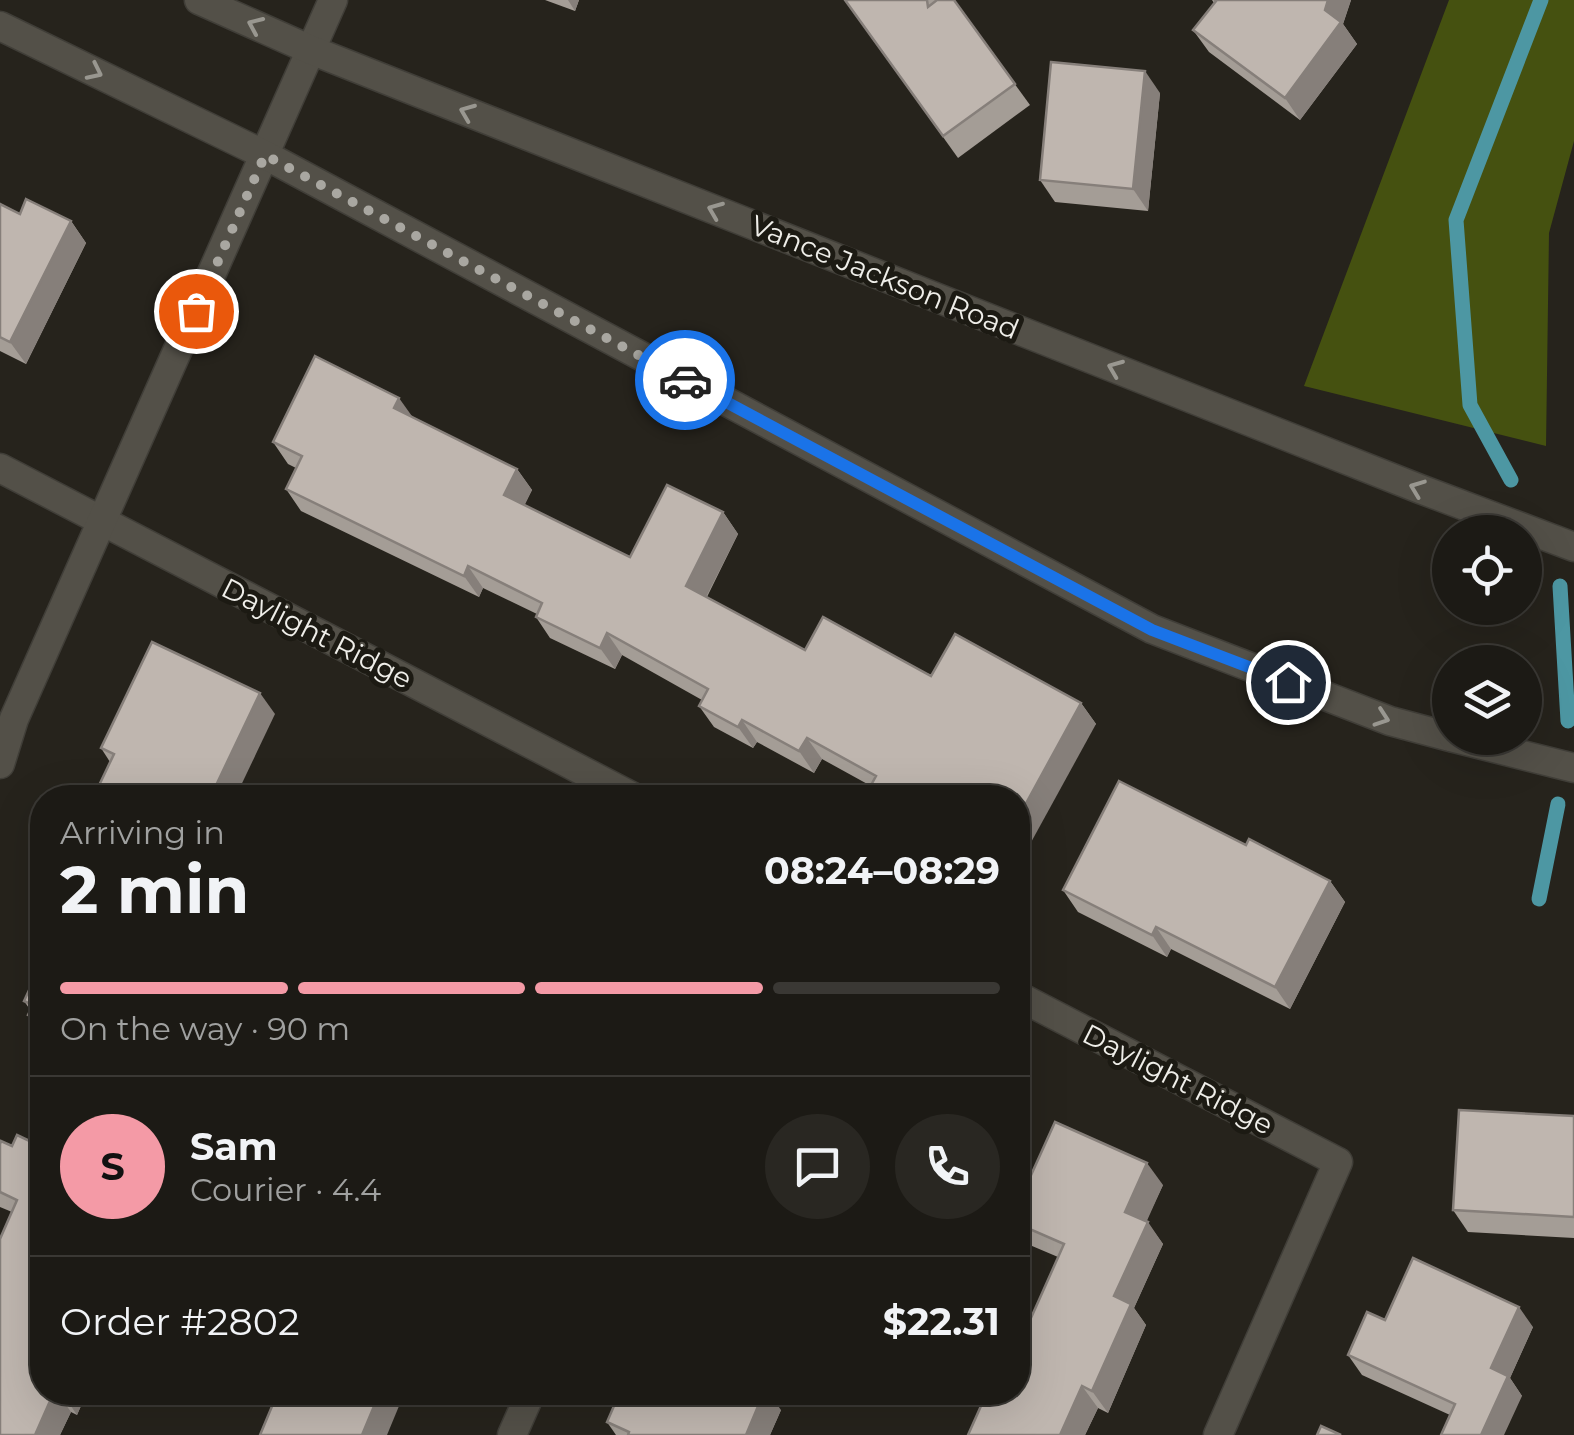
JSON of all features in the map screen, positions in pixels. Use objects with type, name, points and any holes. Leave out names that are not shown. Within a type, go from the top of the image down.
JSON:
[{"type":"main road","name":"Vance Jackson Road","points":[[199,0],[311,50],[1420,489],[1574,546]]},
{"type":"main road","points":[[0,764],[14,719],[333,0]]},
{"type":"main road","points":[[0,26],[265,155],[1152,630],[1390,721],[1432,732]]},
{"type":"main road","name":"Daylight Ridge","points":[[0,468],[610,785]]},
{"type":"main road","points":[[1523,755],[1574,768]]},
{"type":"main road","name":"Daylight Ridge","points":[[1030,1002],[1338,1162],[1218,1435]]},
{"type":"main road","points":[[512,1435],[525,1405]]},
{"type":"green space","points":[[1449,0],[1574,0],[1574,141],[1549,233],[1546,446],[1304,386]]},
{"type":"building","points":[[845,0],[927,0],[928,7],[937,0],[954,0],[1015,84],[943,136]]},
{"type":"building","points":[[1215,0],[1328,0],[1325,10],[1341,22],[1285,98],[1193,30]]},
{"type":"building","points":[[1051,62],[1145,71],[1133,189],[1040,180]]},
{"type":"building","points":[[26,199],[71,221],[10,342],[0,337],[0,204],[20,214]]},
{"type":"building","points":[[315,356],[399,398],[394,408],[517,469],[504,495],[630,557],[667,485],[723,512],[686,586],[805,650],[823,617],[931,676],[955,634],[1081,703],[1030,796],[1030,785],[871,785],[876,776],[807,738],[799,751],[742,720],[738,727],[699,706],[708,689],[607,633],[600,648],[536,617],[542,603],[468,566],[464,576],[286,489],[302,456],[273,442]]},
{"type":"building","points":[[152,642],[260,693],[216,785],[99,785],[114,754],[101,748]]},
{"type":"building","points":[[1119,781],[1246,845],[1249,839],[1330,881],[1275,987],[1156,927],[1152,935],[1063,890]]},
{"type":"building","points":[[1459,1110],[1574,1116],[1574,1217],[1453,1210]]},
{"type":"building","points":[[1055,1122],[1147,1163],[1125,1212],[1148,1222],[1114,1296],[1131,1304],[1092,1391],[1082,1386],[1060,1435],[968,1435],[981,1405],[1030,1405],[1030,1320],[1064,1244],[1030,1229],[1030,1177]]},
{"type":"building","points":[[17,1135],[30,1141],[30,1405],[48,1405],[35,1435],[0,1435],[0,1239],[17,1200],[0,1192],[0,1144],[1,1141],[12,1146]]},
{"type":"building","points":[[1413,1258],[1519,1307],[1491,1368],[1508,1376],[1481,1435],[1441,1435],[1455,1404],[1348,1355],[1367,1312],[1385,1320]]},
{"type":"building","points":[[273,1405],[375,1405],[362,1435],[260,1435]]},
{"type":"building","points":[[614,1405],[759,1405],[746,1435],[628,1435],[629,1432],[607,1422]]},
{"type":"building","points":[[1321,1426],[1341,1435],[1317,1435]]},
{"type":"waterway","points":[[1511,480],[1470,405],[1456,220],[1541,0]]},
{"type":"waterway","points":[[1560,586],[1568,721]]},
{"type":"waterway","points":[[1539,899],[1558,804]]},
{"type":"way so far","points":[[196,311],[265,155],[685,380]]},
{"type":"route","points":[[685,380],[1152,630],[1288,682]]}]
